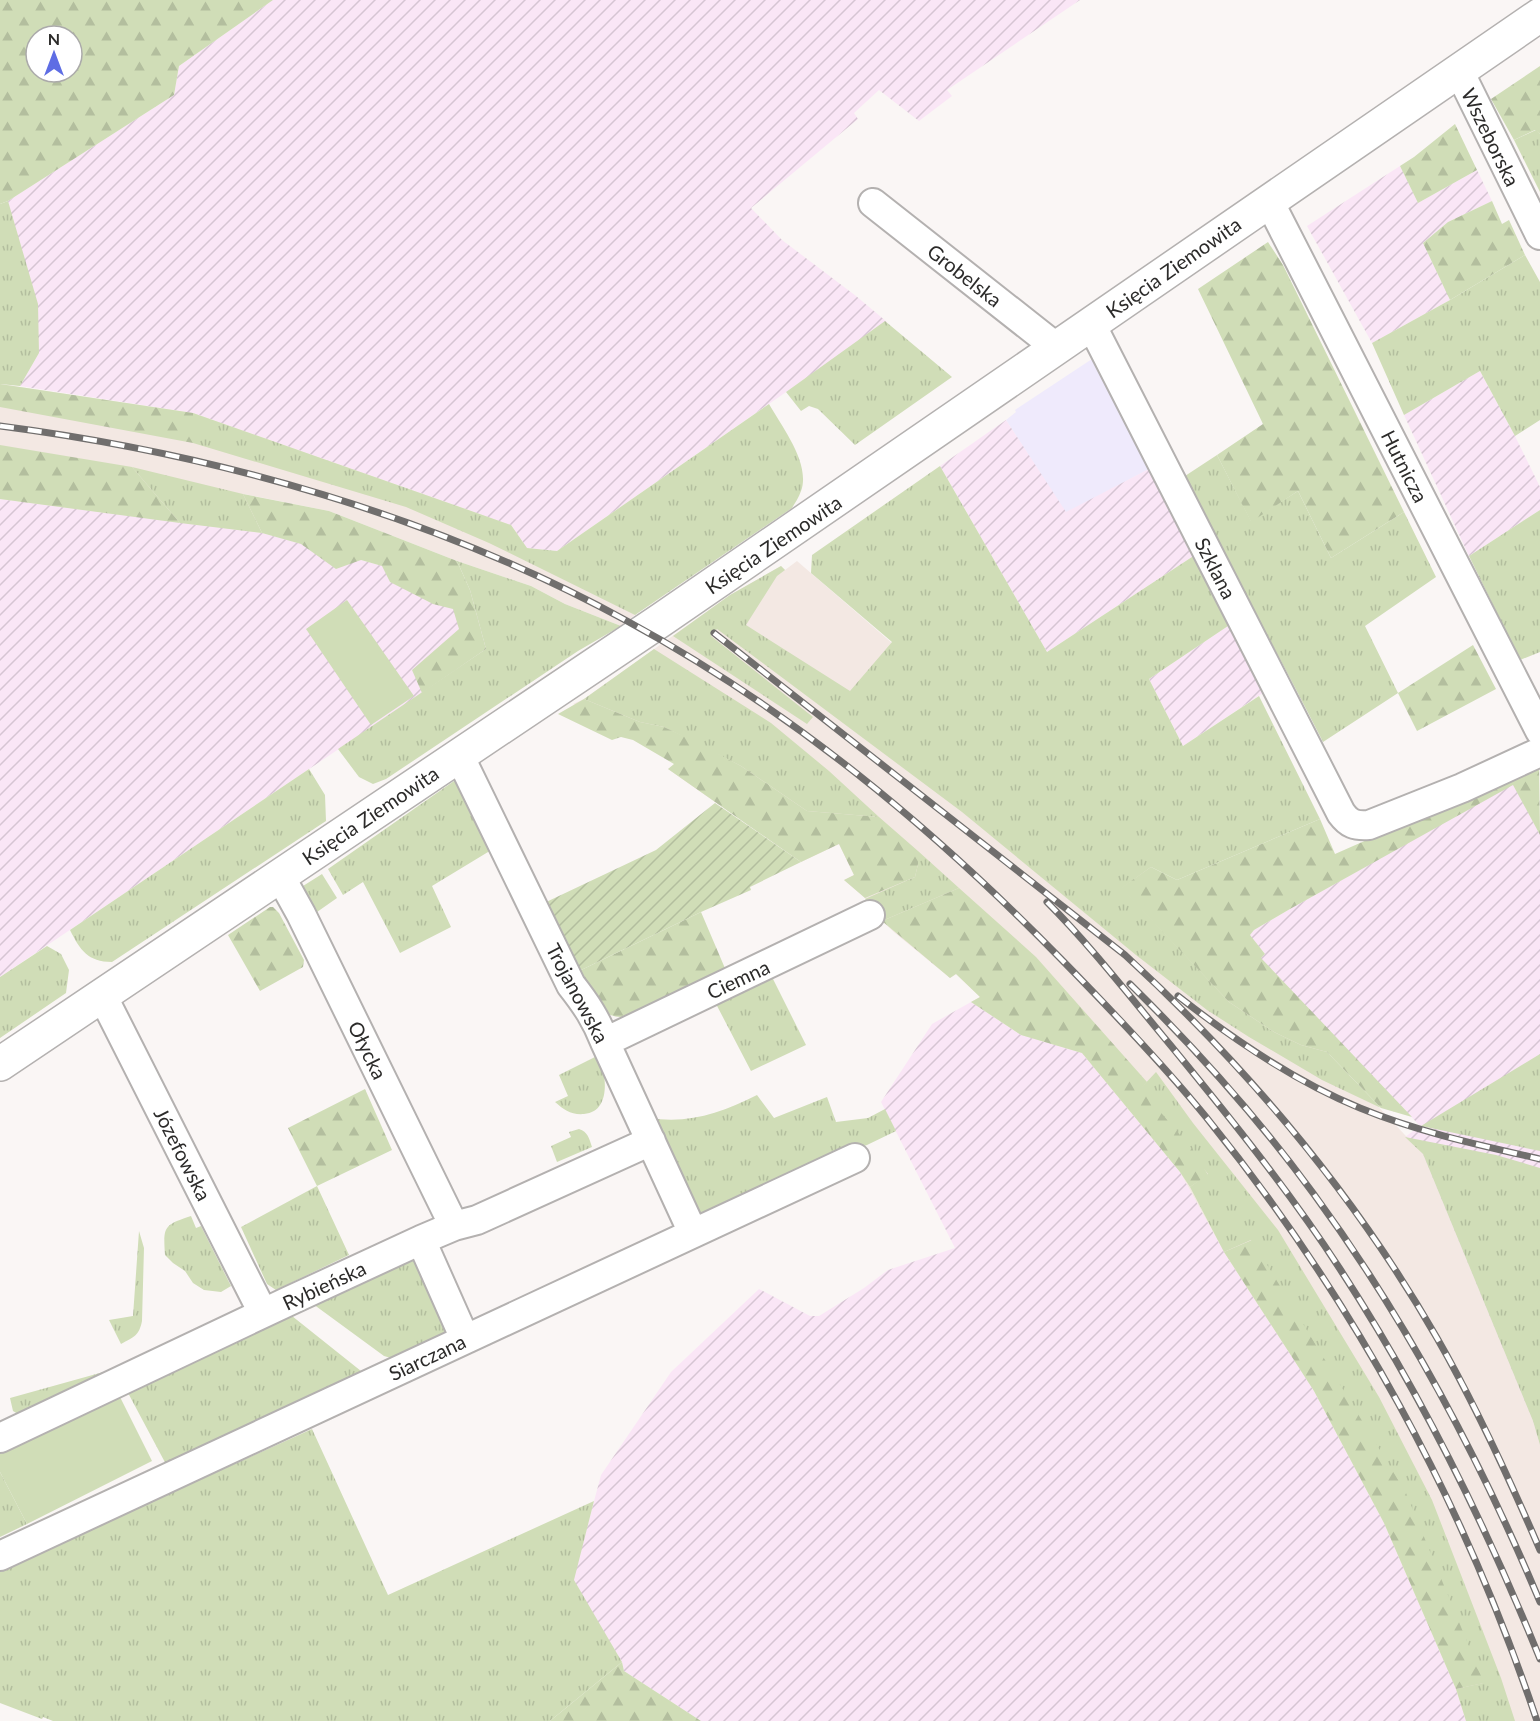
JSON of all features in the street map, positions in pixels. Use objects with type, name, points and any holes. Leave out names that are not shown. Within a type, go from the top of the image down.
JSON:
[{"type":"street","name":"Księcia Ziemowita","points":[[0,1064],[670,614],[1540,15]]},
{"type":"street","name":"Wszeborska","points":[[1459,71],[1540,235]]},
{"type":"street","name":"Hutnicza","points":[[1269,201],[1540,731]]},
{"type":"street","name":"Grobelska","points":[[873,203],[1057,348]]},
{"type":"street","name":"Szklana","points":[[1091,324],[1346,820],[1356,826],[1369,825],[1462,788],[1540,752]]},
{"type":"street","name":"Trojanowska","points":[[459,755],[571,985],[598,1023],[693,1233]]},
{"type":"street","name":"Ołycka","points":[[280,876],[301,914],[454,1226]]},
{"type":"street","name":"Ciemna","points":[[605,1042],[870,915]]},
{"type":"street","name":"Józefowska","points":[[102,995],[263,1313]]},
{"type":"street","name":"Rybieńska","points":[[0,1438],[421,1240],[454,1226],[477,1220],[651,1141]]},
{"type":"street","name":"Siarczana","points":[[0,1556],[855,1158]]},
{"type":"street","points":[[421,1240],[465,1339]]},
{"type":"shaded area","points":[[273,0],[1080,0],[947,90],[952,96],[919,121],[879,90],[854,113],[858,119],[751,208],[782,240],[887,322],[557,551],[527,548],[511,525],[193,413],[20,386],[39,353],[8,201],[174,95],[179,66]]},
{"type":"shaded area","points":[[1400,166],[1418,203],[1477,170],[1492,201],[1448,222],[1423,243],[1450,300],[1372,343],[1307,226]]},
{"type":"shaded area","points":[[1092,359],[1149,469],[1066,513],[1006,420],[1016,412],[1015,410]]},
{"type":"shaded area","points":[[1480,371],[1540,487],[1540,510],[1469,556],[1404,415]]},
{"type":"shaded area","points":[[0,384],[193,413],[511,525],[527,548],[646,606],[621,626],[565,604],[531,586],[457,561],[329,511],[244,494],[262,533],[0,499]]},
{"type":"shaded area","points":[[1006,420],[1066,512],[1149,469],[1195,555],[1047,652],[940,466]]},
{"type":"shaded area","points":[[0,499],[262,533],[470,590],[486,649],[0,977]]},
{"type":"shaded area","points":[[797,561],[1151,867],[1423,1154],[1533,1421],[1540,1445],[1540,1721],[1466,1721],[1456,1689],[1384,1523],[1314,1391],[1224,1252],[1180,1172],[1082,1053],[1021,1035],[971,1002],[980,997],[956,974],[950,978],[895,933],[882,921],[865,898],[844,880],[854,875],[839,844],[801,862],[668,769],[684,759],[573,704],[584,699],[730,595],[781,566],[785,570]]},
{"type":"shaded area","points":[[1231,624],[1266,691],[1183,746],[1149,679]]},
{"type":"shaded area","points":[[1513,784],[1540,835],[1540,1445],[1533,1421],[1405,1137],[1420,1126],[1260,958],[1265,954],[1249,935],[1290,909]]},
{"type":"shaded area","points":[[971,1002],[1021,1035],[1082,1053],[1180,1172],[1224,1252],[1314,1391],[1384,1523],[1456,1689],[1466,1721],[701,1721],[624,1671],[622,1662],[573,1580],[601,1475],[671,1372],[759,1289],[810,1316],[819,1316],[888,1270],[955,1248],[881,1102],[932,1024]]},
{"type":"green space","points":[[0,0],[273,0],[179,66],[174,95],[0,204]]},
{"type":"green space","points":[[1540,66],[1540,134],[1535,130],[1514,140],[1491,99]]},
{"type":"green space","points":[[1455,124],[1477,170],[1418,203],[1400,166]]},
{"type":"green space","points":[[1536,130],[1540,134],[1540,192],[1514,140]]},
{"type":"green space","points":[[8,201],[38,304],[39,353],[20,386],[0,384],[0,204]]},
{"type":"green space","points":[[1492,201],[1502,224],[1509,220],[1525,255],[1450,300],[1423,243],[1448,222]]},
{"type":"green space","points":[[1268,242],[1283,265],[1404,512],[1331,558],[1298,491],[1251,522],[1217,455],[1263,424],[1198,289]]},
{"type":"green space","points":[[1525,255],[1540,282],[1540,420],[1515,436],[1480,371],[1404,415],[1372,343]]},
{"type":"green space","points":[[885,321],[952,377],[855,445],[818,409],[809,406],[801,411],[786,392]]},
{"type":"green space","points":[[0,384],[193,413],[193,443],[0,407]]},
{"type":"green space","points":[[769,404],[794,446],[802,469],[801,491],[792,508],[635,615],[489,543],[406,507],[193,443],[193,413],[511,525],[527,548],[557,551]]},
{"type":"green space","points":[[0,445],[132,467],[180,523],[0,499]]},
{"type":"green space","points":[[1217,455],[1251,521],[1298,491],[1331,558],[1404,512],[1436,577],[1365,626],[1398,693],[1323,742],[1185,476]]},
{"type":"green space","points":[[940,466],[1047,652],[1195,555],[1231,624],[1149,679],[1183,746],[1259,696],[1320,819],[1177,880],[1151,867],[1122,888],[1229,1002],[1274,1032],[1301,1045],[1327,1052],[1381,1108],[1322,1080],[1207,1010],[1136,955],[962,812],[717,629],[711,636],[813,717],[807,724],[673,636],[730,595],[781,566],[785,570],[777,576],[746,625],[850,691],[892,642],[811,573],[812,555]]},
{"type":"green space","points":[[132,467],[243,494],[262,533],[180,523]]},
{"type":"green space","points":[[243,494],[329,511],[457,561],[470,590],[486,649],[422,693],[412,670],[459,629],[453,609],[433,604],[390,582],[382,566],[361,560],[336,569],[301,544],[262,533]]},
{"type":"green space","points":[[1540,510],[1540,652],[1520,660],[1469,556]]},
{"type":"green space","points":[[457,561],[531,586],[565,604],[621,626],[578,651],[386,779],[373,784],[359,777],[338,749],[486,649],[470,590]]},
{"type":"green space","points":[[347,600],[414,696],[371,725],[306,629]]},
{"type":"green space","points":[[1473,645],[1496,689],[1417,731],[1398,693]]},
{"type":"green space","points":[[654,649],[771,723],[829,771],[879,817],[807,811],[741,766],[664,727],[640,722],[584,699]]},
{"type":"green space","points":[[584,699],[640,722],[664,727],[696,742],[741,766],[807,811],[879,817],[918,851],[915,877],[865,898],[844,880],[854,875],[839,844],[801,862],[668,769],[674,764],[633,740],[621,737],[612,740],[558,714]]},
{"type":"green space","points":[[1539,764],[1540,835],[1513,785],[1290,909],[1254,930],[1250,935],[1265,954],[1261,958],[1412,1117],[1381,1108],[1327,1052],[1301,1045],[1274,1032],[1229,1002],[1121,888],[1151,867],[1177,880],[1320,819],[1335,854]]},
{"type":"green space","points":[[309,769],[325,795],[326,821],[112,962],[97,960],[81,949],[70,930]]},
{"type":"green space","points":[[458,780],[493,849],[432,886],[451,927],[400,953],[363,882],[343,895],[328,869]]},
{"type":"green space","points":[[715,803],[801,862],[750,887],[751,890],[575,973],[542,904],[656,850]]},
{"type":"green space","points":[[918,851],[959,888],[882,921],[865,899],[915,877]]},
{"type":"green space","points":[[322,874],[337,898],[317,912],[303,886]]},
{"type":"green space","points":[[959,888],[1036,957],[1147,1082],[1141,1089],[1196,1154],[1208,1175],[1190,1187],[1082,1053],[1021,1035],[971,1002],[980,997],[956,974],[950,978],[882,921]]},
{"type":"green space","points":[[270,907],[279,913],[304,960],[303,967],[260,991],[228,935]]},
{"type":"green space","points":[[701,912],[727,973],[632,1017],[619,1017],[603,1009],[575,973]]},
{"type":"green space","points":[[47,946],[61,954],[69,970],[66,993],[0,1038],[0,977]]},
{"type":"green space","points":[[771,975],[806,1045],[751,1071],[715,1002]]},
{"type":"green space","points":[[1540,1054],[1540,1151],[1421,1126]]},
{"type":"green space","points":[[599,1055],[604,1072],[605,1091],[599,1106],[593,1112],[584,1114],[575,1114],[565,1110],[555,1102],[568,1096],[559,1075]]},
{"type":"green space","points":[[1156,1072],[1193,1123],[1278,1230],[1379,1397],[1432,1500],[1501,1678],[1515,1721],[1466,1721],[1456,1689],[1483,1683],[1251,1240],[1224,1252],[1190,1187],[1208,1174],[1140,1089]]},
{"type":"green space","points":[[365,1089],[392,1150],[317,1186],[288,1128]]},
{"type":"green space","points":[[757,1095],[774,1118],[827,1097],[836,1122],[868,1118],[885,1109],[896,1131],[867,1145],[789,1173],[768,1188],[695,1217],[649,1118],[678,1119],[705,1116]]},
{"type":"green space","points":[[579,1129],[589,1138],[592,1147],[557,1162],[551,1146],[571,1137],[569,1132]]},
{"type":"green space","points":[[1405,1137],[1496,1155],[1540,1168],[1540,1445],[1533,1421],[1423,1154]]},
{"type":"green space","points":[[317,1186],[349,1255],[276,1290],[267,1284],[241,1227]]},
{"type":"green space","points":[[191,1216],[196,1228],[201,1226],[231,1286],[221,1292],[204,1290],[193,1283],[185,1271],[165,1255],[164,1238],[167,1228]]},
{"type":"green space","points":[[139,1231],[144,1248],[142,1321],[135,1336],[121,1344],[109,1320],[133,1316]]},
{"type":"green space","points":[[1252,1240],[1406,1493],[1484,1683],[1456,1689],[1384,1523],[1314,1391],[1224,1252]]},
{"type":"green space","points":[[416,1257],[446,1332],[436,1344],[401,1361],[384,1356],[313,1304]]},
{"type":"green space","points":[[292,1316],[366,1375],[168,1468],[127,1391]]},
{"type":"green space","points":[[107,1371],[23,1417],[13,1411],[10,1398]]},
{"type":"green space","points":[[119,1395],[152,1461],[27,1524],[0,1472],[0,1454]]},
{"type":"green space","points":[[312,1429],[388,1595],[594,1501],[574,1580],[622,1662],[550,1721],[53,1721],[0,1703],[0,1570]]},
{"type":"green space","points":[[0,1472],[27,1524],[0,1537]]},
{"type":"green space","points":[[622,1662],[624,1671],[701,1721],[550,1721]]},
{"type":"railway","points":[[0,426],[81,438],[243,472],[323,495],[479,550],[627,621],[687,656],[802,732],[910,818],[1013,911],[1154,1057],[1206,1117],[1259,1186],[1309,1257],[1356,1329],[1439,1481],[1508,1640],[1537,1721]]},
{"type":"railway","points":[[714,633],[1125,955],[1170,997],[1255,1087],[1334,1183],[1371,1233],[1405,1285],[1479,1416],[1540,1550]]},
{"type":"railway","points":[[1047,902],[1096,955],[1216,1101],[1280,1184],[1340,1269],[1397,1363],[1449,1459],[1497,1558],[1540,1659]]},
{"type":"railway","points":[[1130,984],[1179,1034],[1248,1111],[1292,1165],[1347,1241],[1439,1391],[1492,1495],[1540,1602]]},
{"type":"railway","points":[[1178,996],[1265,1058],[1312,1085],[1360,1108],[1426,1131],[1540,1159]]}]
